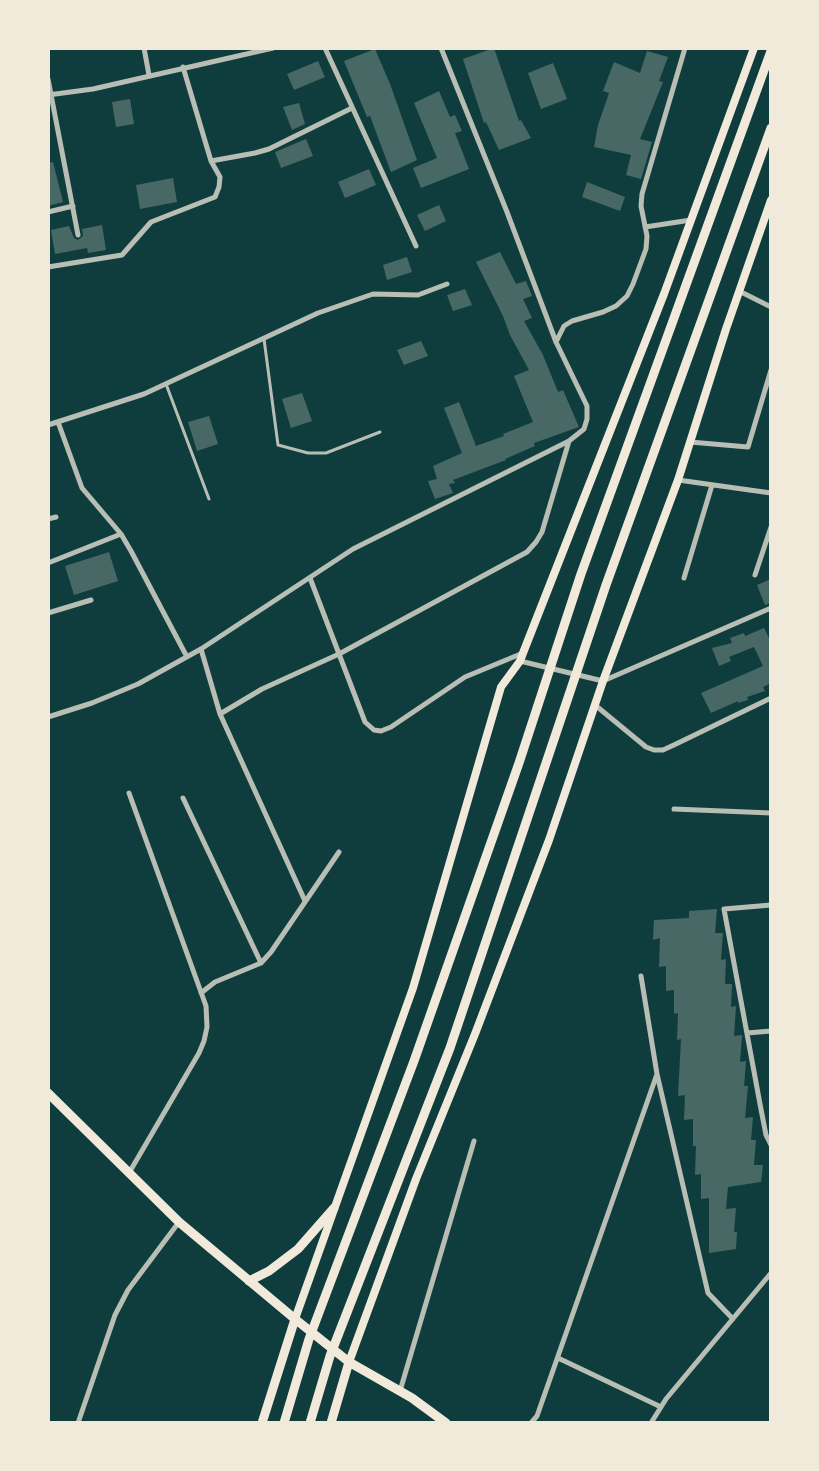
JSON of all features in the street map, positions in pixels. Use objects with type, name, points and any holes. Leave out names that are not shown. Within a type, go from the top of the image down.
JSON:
[{"type":"main road","points":[[262,1423],[295,1319],[413,988],[501,687],[521,657],[691,220],[754,48]]},
{"type":"main road","points":[[284,1423],[309,1339],[414,1060],[519,763],[581,574],[771,51]]},
{"type":"main road","points":[[310,1423],[330,1356],[450,1048],[602,597],[771,128]]},
{"type":"main road","points":[[331,1423],[349,1362],[416,1179],[475,1034],[549,840],[603,681],[678,480],[771,200]]},
{"type":"main road","points":[[48,1093],[179,1222],[249,1281],[349,1362],[399,1391],[446,1423]]},
{"type":"main road","points":[[249,1281],[269,1271],[298,1249],[334,1208]]},
{"type":"street","points":[[144,48],[149,75]]},
{"type":"street","points":[[50,94],[93,88],[254,50],[273,48]]},
{"type":"street","points":[[325,48],[416,246]]},
{"type":"street","points":[[48,717],[92,703],[138,684],[201,649],[353,549],[568,441],[584,429],[587,406],[556,342],[441,48]]},
{"type":"street","points":[[556,342],[564,326],[616,306],[627,296],[646,249],[647,236],[641,206],[642,194],[685,48]]},
{"type":"street","points":[[48,267],[122,255],[151,222],[215,197],[219,187],[219,177],[211,161],[183,68]]},
{"type":"street","points":[[48,79],[78,236]]},
{"type":"street","points":[[211,161],[269,149],[352,108]]},
{"type":"street","points":[[48,212],[73,206]]},
{"type":"street","points":[[645,227],[691,220]]},
{"type":"street","points":[[48,425],[104,408],[166,384],[318,313],[373,294],[418,295],[447,284]]},
{"type":"street","points":[[739,291],[771,307]]},
{"type":"street","points":[[690,442],[748,447],[771,370]]},
{"type":"street","points":[[58,422],[82,488],[121,534],[187,657]]},
{"type":"street","points":[[220,714],[262,690],[339,654],[527,552],[542,532],[568,441]]},
{"type":"street","points":[[678,480],[771,493]]},
{"type":"street","points":[[684,578],[712,485]]},
{"type":"street","points":[[48,519],[56,517]]},
{"type":"street","points":[[755,576],[771,527]]},
{"type":"street","points":[[48,563],[121,534]]},
{"type":"street","points":[[310,578],[365,722],[374,730],[381,731],[420,709],[443,690],[465,677],[521,657],[603,681],[771,608]]},
{"type":"street","points":[[48,613],[91,600]]},
{"type":"street","points":[[201,649],[220,714],[305,901]]},
{"type":"street","points":[[595,705],[646,747],[663,750],[771,698]]},
{"type":"street","points":[[129,793],[206,1006],[207,1027],[204,1041],[129,1173]]},
{"type":"street","points":[[183,798],[261,963]]},
{"type":"street","points":[[674,809],[771,813]]},
{"type":"street","points":[[201,993],[215,982],[261,963],[271,952],[339,852]]},
{"type":"street","points":[[771,905],[724,909],[766,1135],[771,1144]]},
{"type":"street","points":[[641,976],[657,1074],[708,1293],[733,1319]]},
{"type":"street","points":[[747,1034],[771,1031]]},
{"type":"street","points":[[531,1423],[537,1416],[558,1358],[657,1074]]},
{"type":"street","points":[[399,1391],[474,1141]]},
{"type":"street","points":[[78,1423],[115,1315],[128,1290],[179,1222]]},
{"type":"street","points":[[651,1423],[661,1407],[771,1273]]},
{"type":"street","points":[[558,1358],[661,1407]]},
{"type":"lane","points":[[264,338],[278,445],[308,453],[326,453],[380,432]]},
{"type":"lane","points":[[166,384],[209,499]]},
{"type":"building","points":[[494,48],[519,121],[521,120],[531,138],[499,150],[486,122],[484,123],[463,59]]},
{"type":"building","points":[[375,49],[417,160],[391,172],[370,116],[367,117],[344,61]]},
{"type":"building","points":[[647,51],[668,57],[659,81],[663,82],[640,139],[652,142],[641,179],[626,175],[631,155],[594,147],[598,125],[609,93],[603,91],[614,62],[640,73]]},
{"type":"building","points":[[318,61],[325,77],[294,90],[287,74]]},
{"type":"building","points":[[553,63],[567,99],[541,109],[528,73]]},
{"type":"building","points":[[439,91],[450,117],[455,115],[462,131],[455,133],[469,169],[421,188],[413,168],[437,158],[414,103]]},
{"type":"building","points":[[130,99],[134,124],[116,127],[112,102]]},
{"type":"building","points":[[299,103],[305,124],[292,130],[283,107]]},
{"type":"building","points":[[306,139],[313,156],[281,168],[275,152]]},
{"type":"building","points":[[53,162],[63,202],[48,206],[48,163]]},
{"type":"building","points":[[369,169],[376,185],[345,198],[338,182]]},
{"type":"building","points":[[173,178],[177,202],[140,209],[136,185]]},
{"type":"building","points":[[587,182],[625,197],[620,211],[582,197]]},
{"type":"building","points":[[439,205],[446,221],[425,231],[417,215]]},
{"type":"building","points":[[102,225],[106,250],[88,253],[87,248],[55,254],[51,230],[69,226],[74,238],[78,240],[83,236],[82,229]]},
{"type":"building","points":[[500,252],[516,284],[526,281],[532,296],[523,299],[532,318],[524,321],[543,355],[558,392],[563,390],[579,427],[534,443],[535,446],[506,460],[453,480],[455,483],[449,484],[453,493],[435,499],[428,481],[437,479],[433,466],[462,453],[444,408],[459,402],[476,446],[533,422],[514,376],[529,370],[476,262]]},
{"type":"building","points":[[407,257],[412,272],[387,280],[383,265]]},
{"type":"building","points":[[465,289],[472,305],[453,311],[447,295]]},
{"type":"building","points":[[421,341],[428,356],[404,365],[397,350]]},
{"type":"building","points":[[302,393],[312,421],[291,428],[282,399]]},
{"type":"building","points":[[209,416],[218,444],[197,451],[188,422]]},
{"type":"building","points":[[109,552],[118,581],[74,595],[65,566]]},
{"type":"building","points":[[771,579],[771,603],[765,605],[757,585]]},
{"type":"building","points":[[764,628],[771,642],[771,683],[763,687],[765,691],[747,697],[748,700],[738,703],[738,701],[711,713],[701,693],[763,666],[754,647],[729,657],[731,661],[719,666],[712,648],[732,643],[730,638],[744,633],[745,636]]},
{"type":"building","points":[[717,909],[715,933],[723,933],[721,960],[726,959],[725,984],[732,984],[731,1007],[736,1006],[734,1036],[742,1035],[740,1062],[746,1061],[744,1086],[748,1086],[745,1118],[753,1117],[751,1140],[756,1140],[754,1165],[763,1165],[761,1182],[728,1187],[726,1209],[736,1208],[734,1232],[737,1232],[736,1249],[709,1253],[709,1198],[701,1199],[701,1174],[695,1175],[696,1146],[693,1146],[693,1119],[684,1120],[685,1095],[678,1096],[681,1039],[677,1040],[678,1013],[674,1014],[674,990],[666,991],[666,966],[659,967],[660,938],[653,940],[654,920],[689,918],[689,911]]}]
